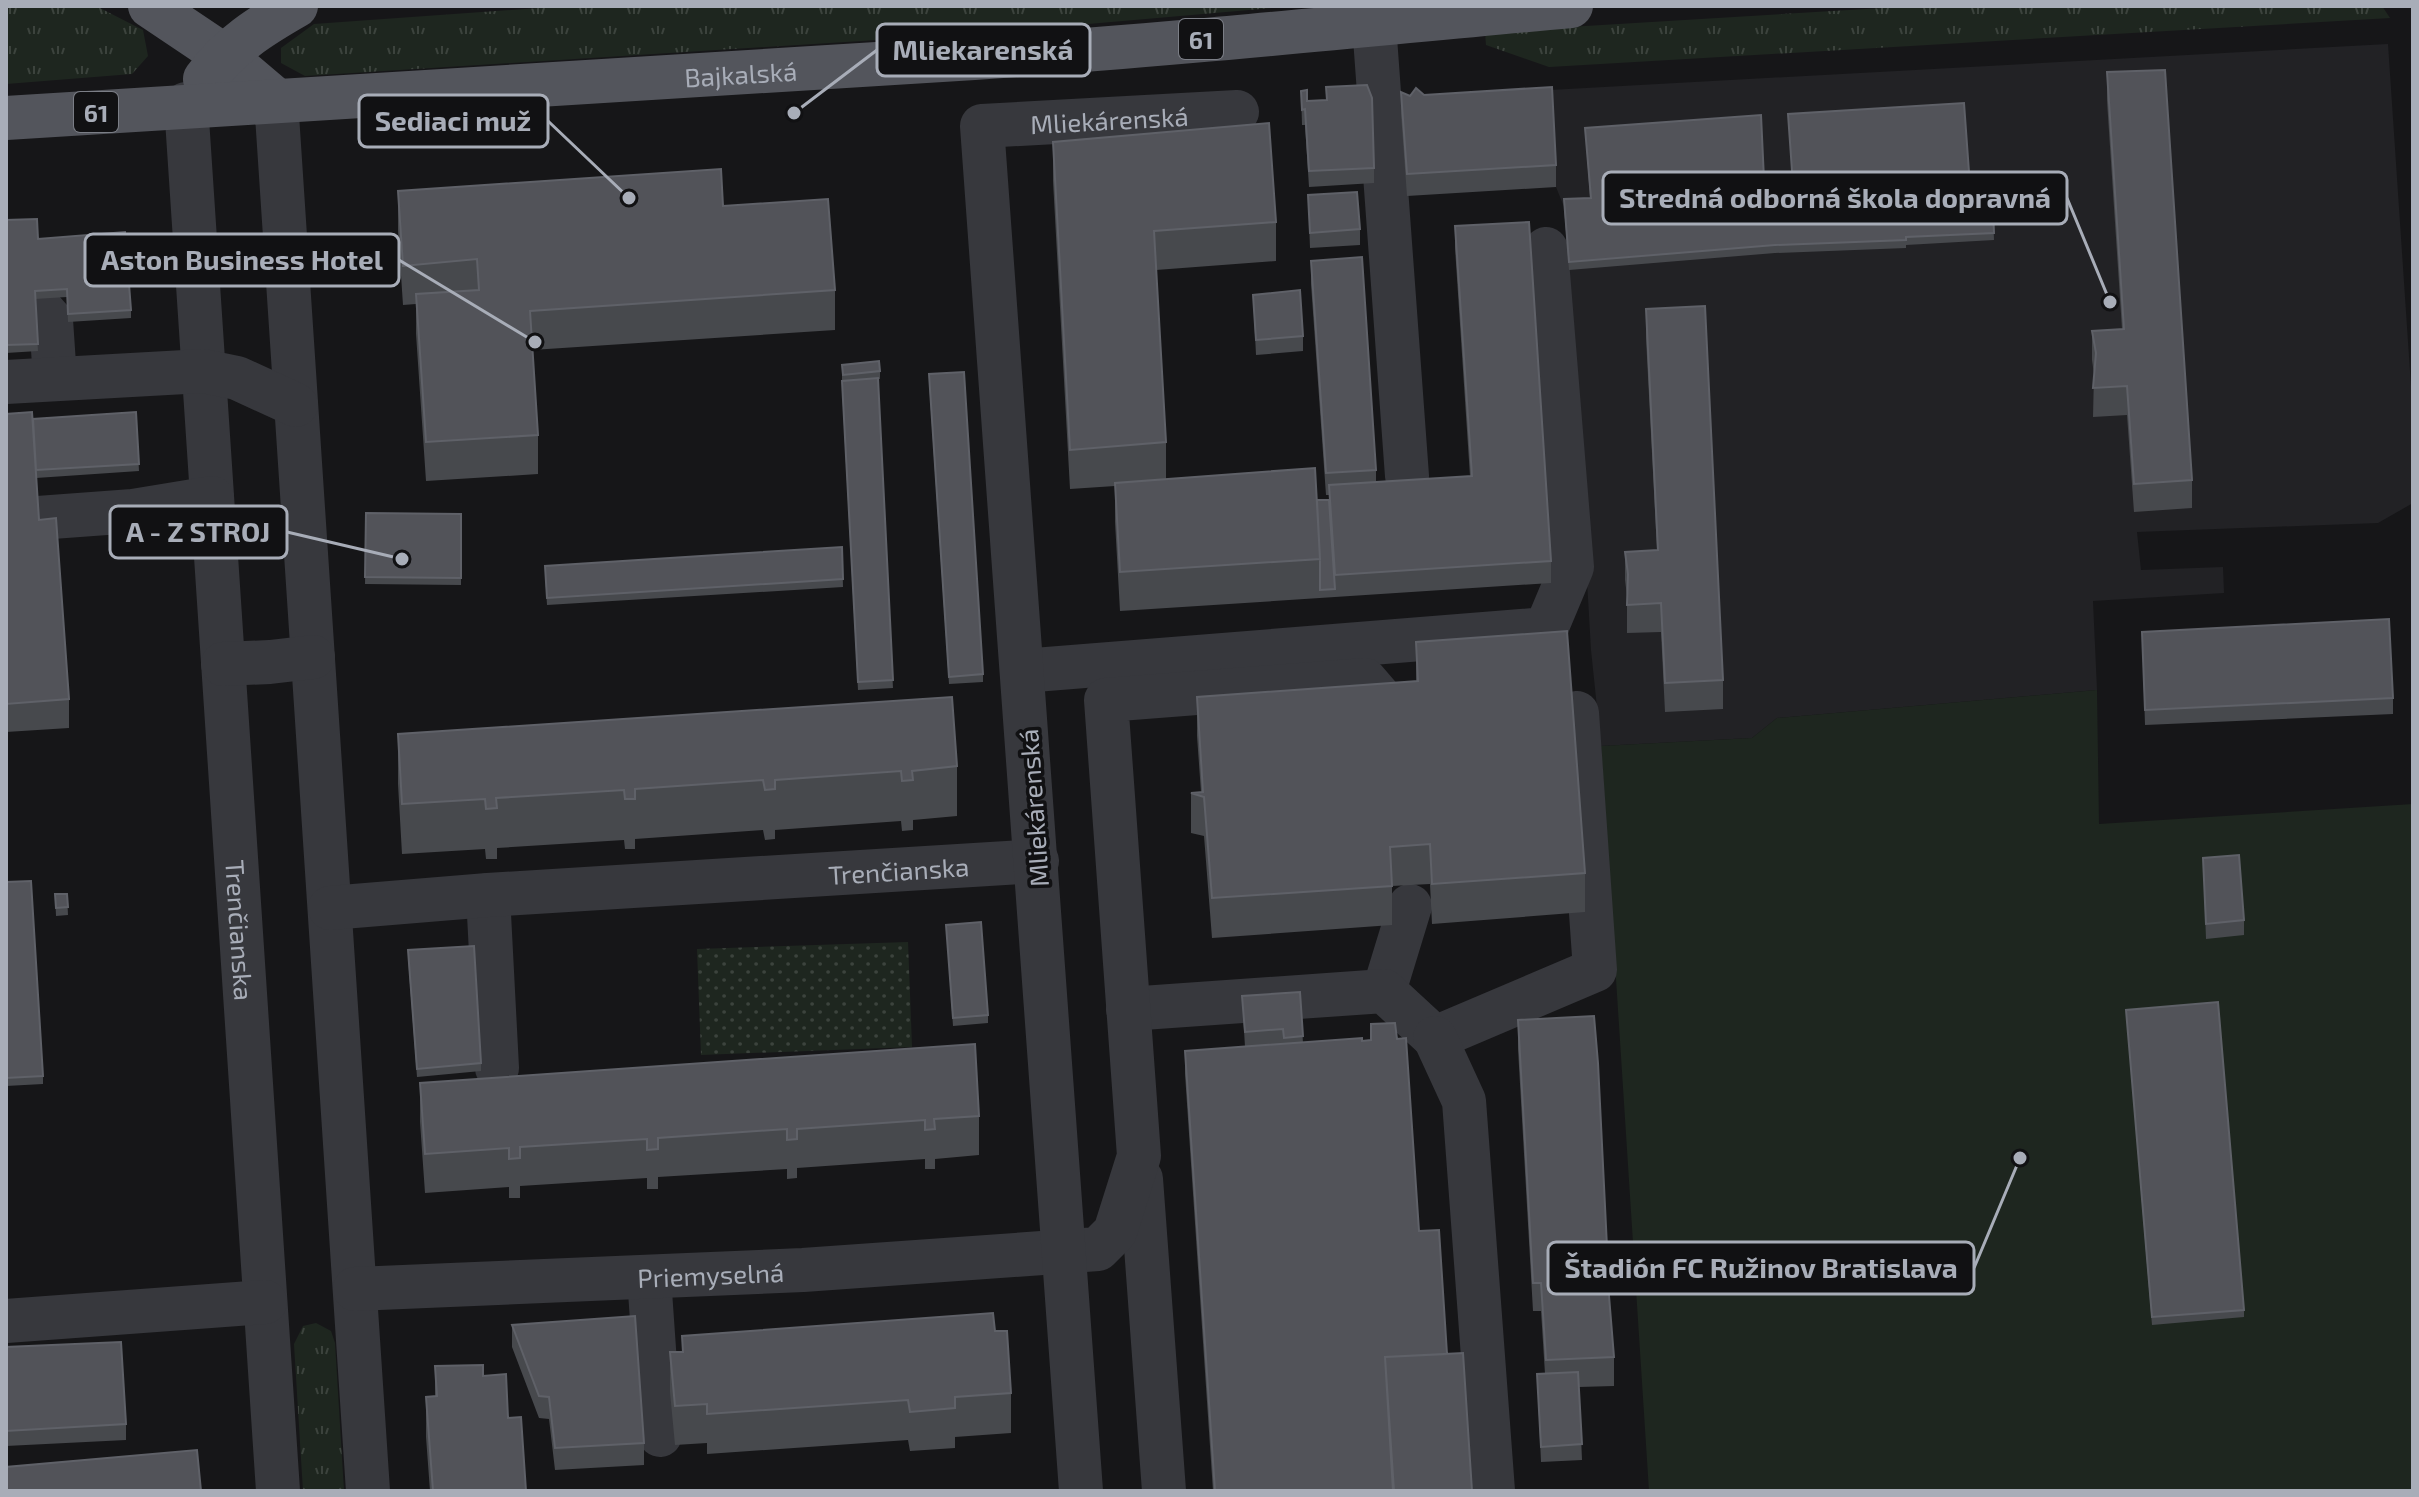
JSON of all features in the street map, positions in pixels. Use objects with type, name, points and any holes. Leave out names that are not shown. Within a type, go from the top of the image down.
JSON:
[{"type":"main road","points":[[150,6],[223,55],[276,100]]},
{"type":"main road","points":[[186,104],[223,55],[261,26],[296,6]]},
{"type":"main road","name":"Bajkalská","points":[[6,118],[186,104],[979,58],[1571,6]]},
{"type":"street","points":[[1374,24],[1407,476]]},
{"type":"street","points":[[276,100],[368,1491]]},
{"type":"street","name":"Trenčianska","points":[[186,104],[278,1491]]},
{"type":"street","name":"Mliekárenská","points":[[1081,1491],[1066,1251],[980,111],[1237,112]]},
{"type":"street","points":[[1022,671],[1546,629],[1572,567],[1546,249]]},
{"type":"street","points":[[35,302],[51,320],[55,379]]},
{"type":"street","points":[[6,382],[203,371],[237,378],[296,405]]},
{"type":"street","points":[[38,518],[133,511],[212,498]]},
{"type":"street","points":[[223,664],[313,657]]},
{"type":"street","points":[[1164,1491],[1106,700],[1365,680],[1396,716]]},
{"type":"street","points":[[1435,1038],[1595,970],[1577,713]]},
{"type":"street","name":"Trenčianska","points":[[330,908],[488,895],[1037,861]]},
{"type":"street","points":[[488,895],[497,1068]]},
{"type":"street","points":[[1384,991],[1410,906]]},
{"type":"street","points":[[1128,1009],[1384,991],[1435,1038],[1464,1101],[1493,1491]]},
{"type":"street","name":"Priemyselná","points":[[355,1289],[803,1270],[1098,1249],[1115,1232],[1139,1156]]},
{"type":"street","points":[[649,1277],[660,1435]]},
{"type":"street","points":[[6,1321],[265,1302]]},
{"type":"shaded area","points":[[2388,44],[2413,416],[2413,503],[2378,523],[2137,532],[2141,570],[2223,567],[2224,593],[2093,601],[2097,690],[1777,718],[1752,738],[1601,746],[1591,650],[1569,270],[1564,207],[1556,187],[1550,90]]},
{"type":"green space","points":[[6,6],[96,6],[143,30],[148,56],[132,74],[6,84]]},
{"type":"green space","points":[[567,6],[1294,6],[972,34],[305,76],[281,63],[281,48],[314,24]]},
{"type":"green space","points":[[1916,6],[2382,6],[2390,18],[1549,67],[1486,45],[1485,32]]},
{"type":"green space","points":[[2097,690],[2099,824],[2413,804],[2413,1491],[1649,1491],[1601,746],[1752,738],[1777,718]]},
{"type":"green space","points":[[908,942],[912,1047],[701,1055],[697,949]]},
{"type":"green space","points":[[316,1323],[331,1331],[335,1343],[344,1491],[303,1491],[294,1344],[303,1326]]},
{"type":"building","points":[[2165,70],[2192,480],[2134,484],[2127,386],[2093,388],[2096,353],[2092,331],[2124,329],[2107,72]]},
{"type":"building","points":[[1367,85],[1372,98],[1374,168],[1309,171],[1301,91],[1307,90],[1307,101],[1327,100],[1326,87]]},
{"type":"building","points":[[1552,87],[1556,165],[1407,174],[1401,92],[1410,96],[1416,88],[1424,95]]},
{"type":"building","points":[[1964,103],[1970,186],[1992,185],[1994,233],[1775,245],[1569,262],[1564,199],[1591,198],[1585,128],[1761,115],[1765,201],[1772,201],[1794,199],[1788,114]]},
{"type":"building","points":[[1269,123],[1276,222],[1154,231],[1166,442],[1070,450],[1053,142]]},
{"type":"building","points":[[721,169],[723,206],[828,199],[835,290],[530,311],[538,435],[426,442],[416,294],[479,290],[477,259],[403,266],[398,191]]},
{"type":"building","points":[[1357,192],[1360,229],[1310,233],[1308,195]]},
{"type":"building","points":[[37,219],[38,239],[125,232],[131,310],[68,314],[67,289],[35,291],[38,344],[6,345],[6,220]]},
{"type":"building","points":[[1529,222],[1551,561],[1335,575],[1329,485],[1472,476],[1455,226]]},
{"type":"building","points":[[1362,257],[1376,470],[1326,473],[1311,261]]},
{"type":"building","points":[[1300,290],[1303,336],[1256,340],[1253,295]]},
{"type":"building","points":[[1705,306],[1723,680],[1665,683],[1661,603],[1627,605],[1625,552],[1658,550],[1646,309]]},
{"type":"building","points":[[879,361],[880,371],[843,375],[842,365]]},
{"type":"building","points":[[964,372],[983,674],[949,677],[929,374]]},
{"type":"building","points":[[878,378],[893,680],[858,682],[842,381]]},
{"type":"building","points":[[32,412],[39,520],[56,518],[69,699],[6,704],[6,414]]},
{"type":"building","points":[[136,412],[139,464],[36,470],[33,419]]},
{"type":"building","points":[[1315,468],[1320,559],[1120,572],[1115,483]]},
{"type":"building","points":[[1317,500],[1329,500],[1335,589],[1320,590]]},
{"type":"building","points":[[366,513],[461,514],[461,578],[365,577]]},
{"type":"building","points":[[842,547],[843,579],[547,598],[545,566]]},
{"type":"building","points":[[2389,619],[2393,698],[2145,710],[2142,632]]},
{"type":"building","points":[[1567,631],[1585,873],[1432,884],[1430,844],[1390,847],[1392,886],[1212,898],[1204,797],[1191,793],[1203,792],[1197,697],[1418,681],[1416,642]]},
{"type":"building","points":[[952,697],[957,766],[912,771],[913,780],[902,781],[901,771],[775,780],[775,789],[765,790],[763,780],[635,789],[635,799],[625,799],[624,790],[496,798],[497,808],[486,809],[485,799],[402,804],[398,734]]},
{"type":"building","points":[[2239,855],[2244,920],[2206,924],[2203,858]]},
{"type":"building","points":[[31,881],[43,1076],[6,1078],[6,882]]},
{"type":"building","points":[[55,894],[67,894],[68,907],[56,908]]},
{"type":"building","points":[[981,922],[988,1015],[953,1018],[946,925]]},
{"type":"building","points":[[474,946],[481,1063],[417,1069],[408,950]]},
{"type":"building","points":[[1300,992],[1303,1036],[1284,1038],[1283,1029],[1245,1032],[1242,996]]},
{"type":"building","points":[[2218,1002],[2244,1310],[2152,1317],[2126,1010]]},
{"type":"building","points":[[1594,1016],[1605,1247],[1614,1357],[1546,1360],[1541,1283],[1533,1283],[1518,1020]]},
{"type":"building","points":[[1395,1023],[1397,1039],[1406,1038],[1419,1231],[1439,1230],[1447,1354],[1385,1357],[1393,1491],[1215,1491],[1185,1051],[1362,1038],[1362,1041],[1371,1040],[1371,1024]]},
{"type":"building","points":[[975,1044],[979,1116],[934,1119],[935,1129],[925,1130],[925,1120],[797,1129],[797,1139],[787,1140],[787,1129],[658,1138],[658,1149],[647,1150],[647,1139],[520,1147],[520,1158],[509,1159],[509,1148],[425,1154],[420,1083]]},
{"type":"building","points":[[993,1313],[995,1331],[1007,1331],[1011,1393],[955,1397],[955,1408],[910,1412],[908,1400],[707,1414],[707,1404],[675,1406],[670,1352],[683,1352],[682,1336]]},
{"type":"building","points":[[635,1316],[644,1443],[555,1448],[549,1397],[539,1396],[512,1325]]},
{"type":"building","points":[[121,1342],[126,1424],[6,1431],[6,1347]]},
{"type":"building","points":[[1463,1353],[1472,1491],[1394,1491],[1385,1357]]},
{"type":"building","points":[[483,1365],[483,1376],[506,1374],[508,1418],[521,1417],[526,1491],[433,1491],[426,1397],[437,1396],[435,1366]]},
{"type":"building","points":[[1578,1372],[1582,1444],[1541,1447],[1537,1374]]},
{"type":"building","points":[[197,1450],[201,1491],[6,1491],[6,1467]]},
{"type":"place","name":"Mliekarenská","points":[[794,113]]},
{"type":"place","name":"Sediaci muž","points":[[629,198]]},
{"type":"place","name":"Stredná odborná škola dopravná","points":[[2110,302]]},
{"type":"place","name":"Aston Business Hotel","points":[[535,342]]},
{"type":"place","name":"A - Z STROJ","points":[[402,559]]},
{"type":"place","name":"Štadión FC Ružinov Bratislava","points":[[2020,1158]]}]
